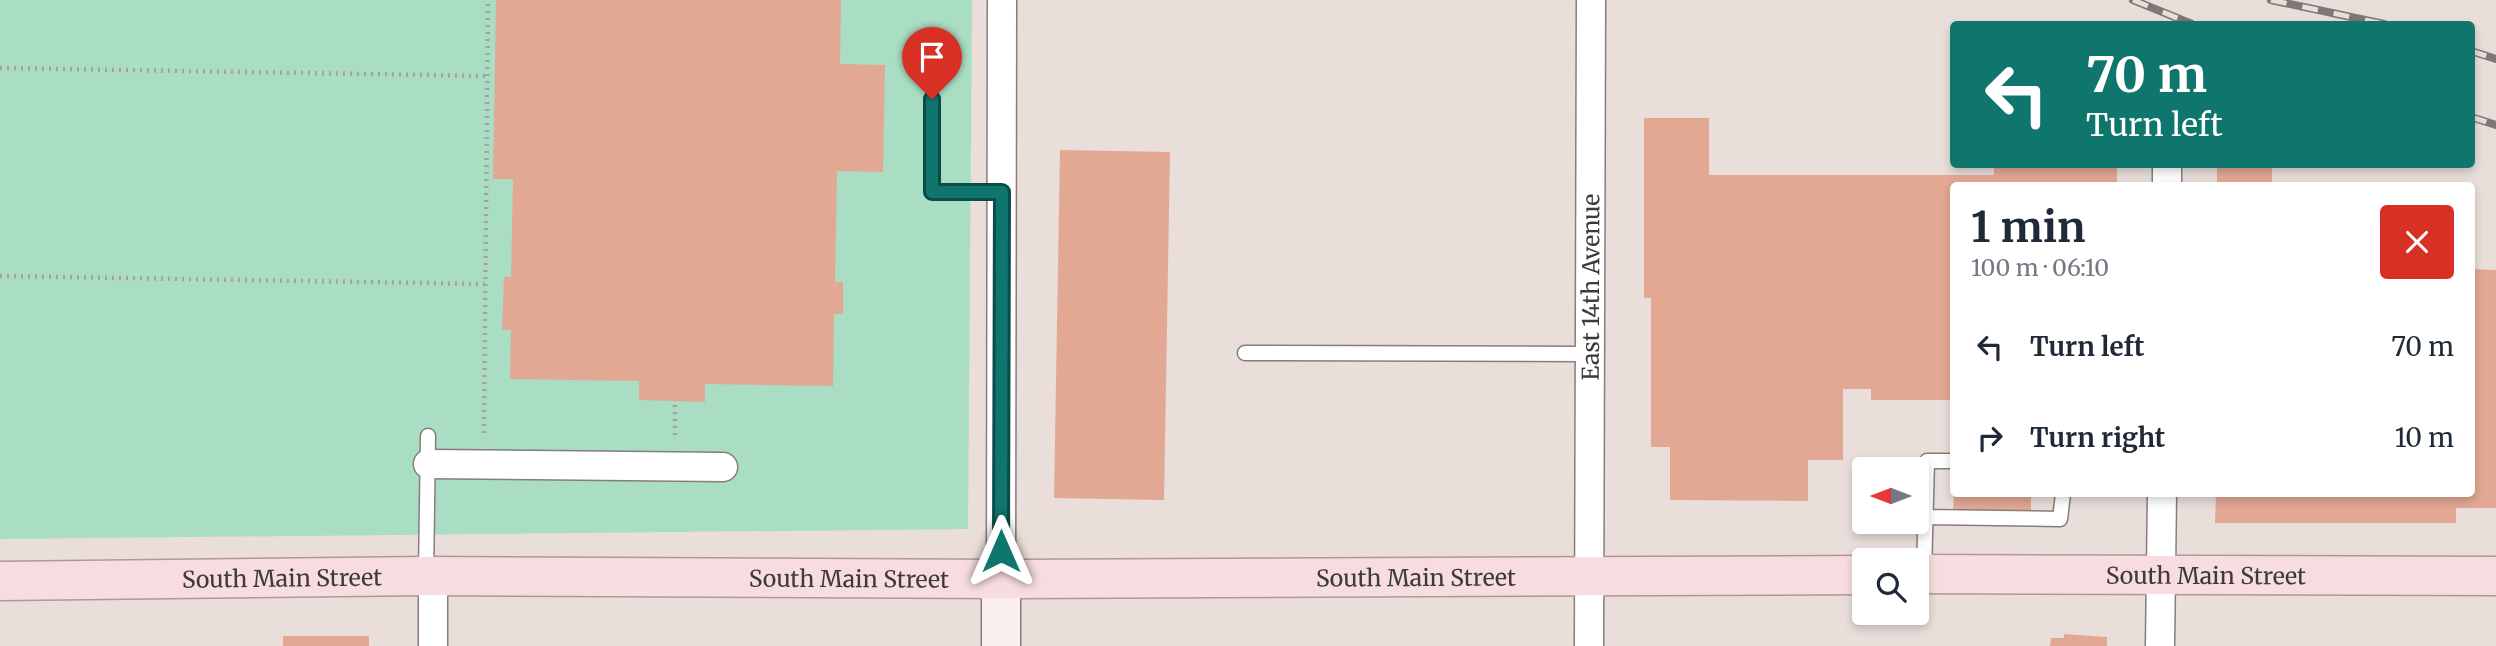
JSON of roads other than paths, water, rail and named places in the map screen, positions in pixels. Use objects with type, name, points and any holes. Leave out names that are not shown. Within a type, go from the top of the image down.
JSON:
[{"type":"main road","name":"South Main Street","points":[[1929,574],[2496,576]]},
{"type":"main road","name":"South Main Street","points":[[0,581],[430,576],[1000,579],[1852,575]]},
{"type":"main road","points":[[1000,579],[1001,646]]},
{"type":"street","points":[[1000,579],[1002,0]]},
{"type":"street","name":"East 14th Avenue","points":[[1589,646],[1591,0]]},
{"type":"street","points":[[428,450],[484,465],[723,467]]},
{"type":"street","points":[[2160,646],[2162,497]]},
{"type":"street","points":[[430,576],[433,646]]},
{"type":"lane","points":[[932,99],[932,192],[1002,192]]},
{"type":"lane","points":[[1245,353],[1590,354]]},
{"type":"lane","points":[[428,450],[430,576]]},
{"type":"lane","points":[[1929,461],[1950,461]]},
{"type":"lane","points":[[1929,517],[2060,519],[2063,497]]},
{"type":"railway","points":[[2133,0],[2185,21]]},
{"type":"railway","points":[[2271,0],[2370,21]]},
{"type":"railway","points":[[2475,52],[2496,59]]},
{"type":"railway","points":[[2475,118],[2496,125]]}]
